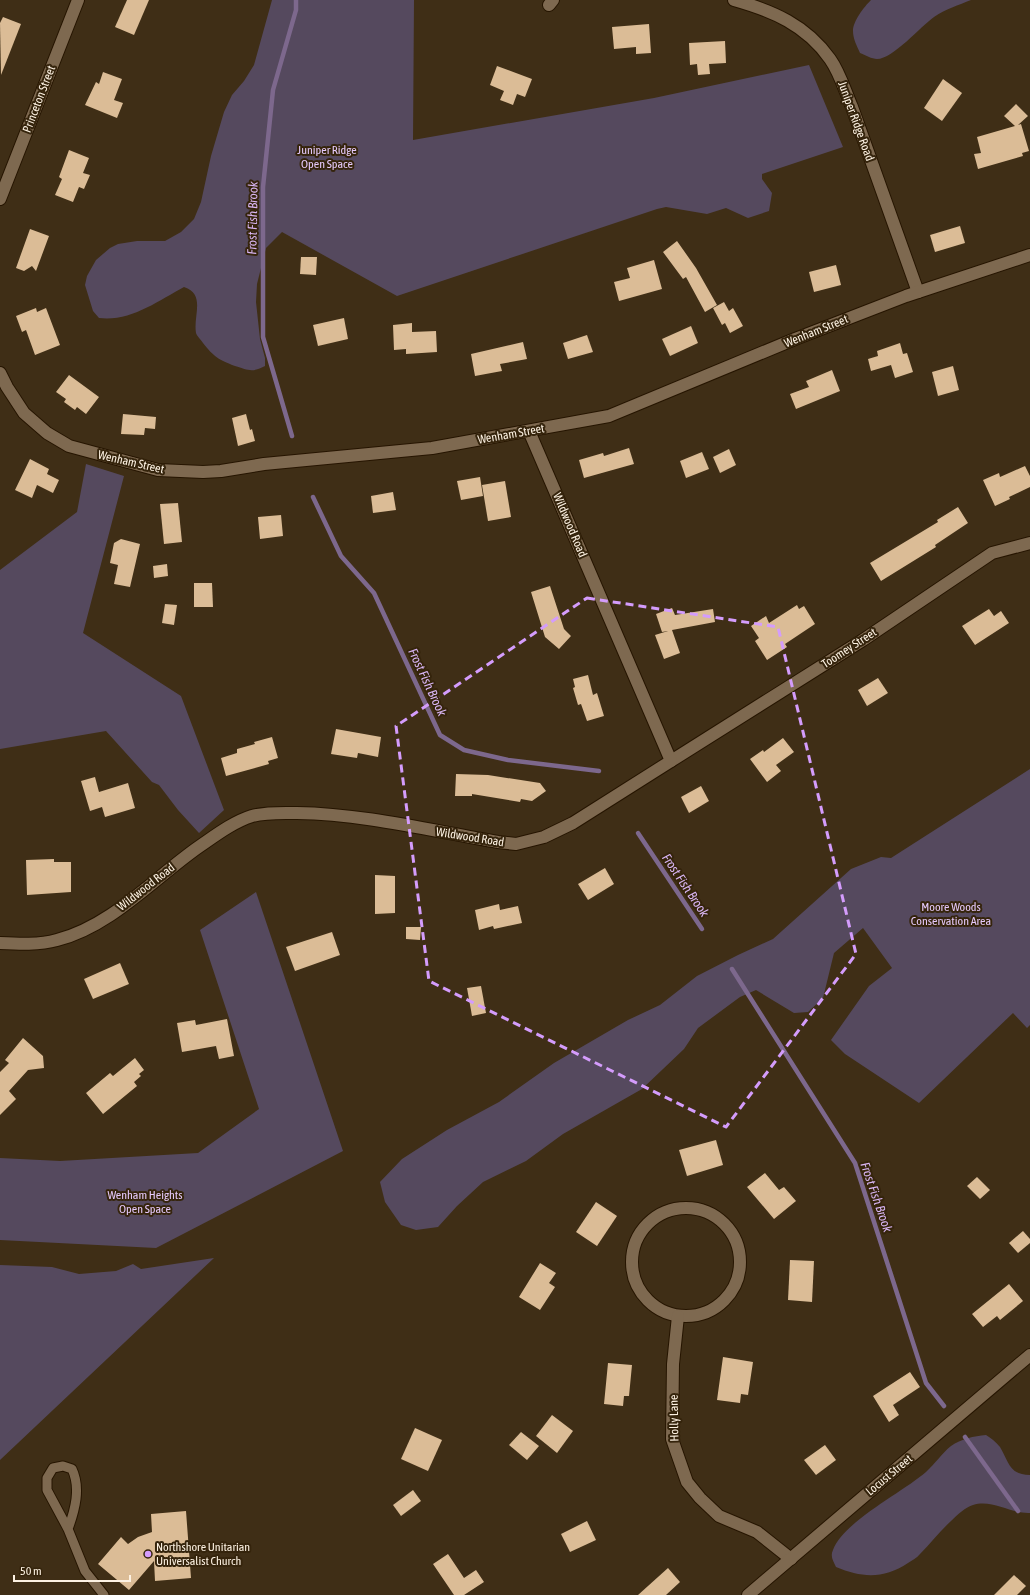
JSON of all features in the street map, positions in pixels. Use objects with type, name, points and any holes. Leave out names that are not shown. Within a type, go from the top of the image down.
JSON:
[{"type":"street","name":"Princeton Street","points":[[0,199],[78,0]]},
{"type":"street","name":"Juniper Ridge Road","points":[[734,0],[776,15],[798,26],[817,43],[830,60],[841,79],[852,107],[918,292]]},
{"type":"street","name":"Wenham Street","points":[[0,373],[7,387],[24,413],[47,433],[69,446],[158,470],[203,472],[221,471],[264,464],[432,448],[609,416],[795,339],[918,292],[1030,255]]},
{"type":"street","name":"Wildwood Road","points":[[0,943],[25,944],[57,941],[85,930],[108,917],[187,855],[233,825],[253,816],[276,813],[320,814],[369,819],[516,844],[544,837],[573,824],[670,761],[530,431]]},
{"type":"street","name":"Toomey Street","points":[[670,761],[863,640],[992,553],[1030,543]]},
{"type":"street","points":[[691,1208],[709,1213],[722,1221],[732,1233],[739,1247],[741,1263],[738,1278],[732,1292],[722,1304],[709,1312],[694,1316],[678,1316],[660,1310],[646,1299],[636,1283],[632,1265],[634,1246],[642,1230],[655,1217],[672,1209],[691,1208]]},
{"type":"street","name":"Holly Lane","points":[[678,1316],[673,1364],[672,1439],[687,1482],[700,1498],[719,1516],[757,1532],[791,1559]]},
{"type":"street","name":"Locust Street","points":[[748,1595],[1030,1355]]},
{"type":"lane","points":[[68,1529],[73,1515],[77,1480],[72,1469],[63,1466],[53,1468],[47,1478],[47,1490],[68,1529],[85,1571],[104,1595]]},
{"type":"highlighted area","points":[[587,598],[778,627],[856,954],[726,1127],[429,981],[396,726]]},
{"type":"green space","name":"Juniper Ridge Open Space","points":[[272,0],[414,0],[413,140],[654,98],[809,65],[843,147],[762,174],[762,179],[772,193],[769,211],[748,218],[726,208],[707,214],[666,207],[657,209],[397,296],[282,232],[266,248],[257,284],[256,302],[265,366],[257,370],[247,370],[217,358],[198,337],[196,333],[197,300],[191,290],[184,287],[133,314],[122,317],[99,318],[93,311],[85,285],[87,276],[96,260],[110,248],[118,244],[137,241],[165,241],[181,232],[194,219],[201,202],[211,156],[224,112],[232,95],[244,81],[254,65]]},
{"type":"green space","points":[[871,0],[971,0],[938,14],[891,54],[884,58],[877,59],[860,53],[853,34],[853,27],[857,19],[862,10]]},
{"type":"green space","points":[[86,464],[124,476],[83,633],[181,696],[224,810],[199,833],[178,810],[159,785],[152,782],[106,731],[0,749],[0,570],[77,512]]},
{"type":"green space","name":"Moore Woods Conservation Area","points":[[1030,769],[1030,1025],[1027,1028],[1013,1013],[919,1103],[845,1054],[831,1040],[869,986],[892,968],[863,928],[834,953],[823,998],[808,1012],[794,1013],[756,990],[740,997],[698,1028],[684,1049],[642,1089],[563,1134],[526,1161],[483,1182],[457,1206],[438,1227],[416,1230],[401,1225],[385,1202],[380,1182],[402,1159],[447,1130],[499,1102],[554,1063],[628,1020],[660,1005],[697,976],[773,939],[851,869],[881,857],[891,858]]},
{"type":"green space","name":"Wenham Heights Open Space","points":[[256,892],[343,1151],[156,1248],[0,1240],[0,1158],[60,1161],[198,1153],[259,1109],[200,930]]},
{"type":"green space","points":[[214,1258],[0,1460],[0,1265],[52,1267],[79,1274],[116,1271],[133,1264],[141,1269]]},
{"type":"green space","points":[[986,1435],[1000,1447],[1010,1467],[1018,1473],[1030,1475],[1030,1513],[1023,1513],[988,1504],[973,1505],[956,1516],[917,1557],[899,1568],[882,1574],[864,1575],[836,1567],[832,1558],[832,1552],[839,1539],[861,1518],[926,1472],[951,1446],[968,1438]]},
{"type":"building","points":[[127,0],[149,0],[134,35],[115,27]]},
{"type":"building","points":[[3,17],[21,24],[1,75],[0,23]]},
{"type":"building","points":[[649,24],[651,53],[636,54],[636,47],[614,49],[612,27]]},
{"type":"building","points":[[725,41],[726,63],[709,64],[710,74],[698,75],[697,64],[690,65],[689,43]]},
{"type":"building","points":[[497,66],[532,79],[525,97],[517,94],[513,105],[500,100],[504,91],[490,85]]},
{"type":"building","points":[[103,72],[122,79],[114,100],[123,103],[117,118],[85,105],[96,82],[99,84]]},
{"type":"building","points":[[943,79],[962,93],[942,121],[924,108]]},
{"type":"building","points":[[1016,104],[1028,116],[1018,125],[1021,124],[1029,151],[1022,153],[1023,156],[978,169],[974,154],[981,153],[977,137],[1015,126],[1004,116]]},
{"type":"building","points":[[69,150],[89,158],[83,173],[90,175],[84,189],[79,187],[73,202],[55,195],[62,179],[59,177]]},
{"type":"building","points":[[960,226],[965,243],[935,252],[930,235]]},
{"type":"building","points":[[30,229],[49,236],[36,271],[32,266],[24,271],[16,268]]},
{"type":"building","points":[[677,241],[696,268],[717,305],[705,312],[686,277],[683,279],[663,252]]},
{"type":"building","points":[[301,257],[317,257],[316,275],[300,274]]},
{"type":"building","points":[[654,260],[662,289],[619,301],[614,282],[630,278],[627,268]]},
{"type":"building","points":[[836,265],[841,285],[814,292],[809,272]]},
{"type":"building","points":[[724,302],[729,311],[733,308],[743,326],[730,333],[725,323],[722,325],[713,308]]},
{"type":"building","points":[[36,308],[37,312],[46,308],[60,345],[35,355],[26,330],[22,332],[16,316]]},
{"type":"building","points":[[344,318],[348,339],[318,346],[313,325]]},
{"type":"building","points":[[412,323],[412,332],[436,331],[437,352],[406,354],[406,349],[394,350],[393,325]]},
{"type":"building","points":[[691,326],[698,343],[670,356],[662,339]]},
{"type":"building","points":[[587,335],[593,352],[568,359],[563,343]]},
{"type":"building","points":[[523,342],[527,359],[500,364],[502,371],[475,376],[471,354]]},
{"type":"building","points":[[900,343],[903,354],[907,353],[913,372],[895,378],[891,365],[871,371],[868,359],[878,356],[877,351]]},
{"type":"building","points":[[953,366],[959,390],[938,396],[932,372]]},
{"type":"building","points":[[832,370],[840,391],[796,409],[790,394],[809,387],[806,381]]},
{"type":"building","points":[[69,375],[99,397],[86,414],[77,407],[75,410],[64,402],[66,399],[56,392]]},
{"type":"building","points":[[123,414],[156,417],[155,429],[145,428],[144,435],[121,434]]},
{"type":"building","points":[[246,414],[250,430],[252,429],[255,441],[238,446],[232,418]]},
{"type":"building","points":[[629,448],[634,464],[584,478],[579,460],[603,453],[604,456]]},
{"type":"building","points":[[729,449],[736,465],[720,473],[713,457]]},
{"type":"building","points":[[702,452],[709,469],[686,478],[680,461]]},
{"type":"building","points":[[30,459],[49,469],[47,474],[59,480],[53,493],[37,485],[32,498],[15,490]]},
{"type":"building","points":[[1025,466],[1030,476],[1030,487],[1009,497],[1010,499],[995,506],[983,480],[999,473],[1000,477]]},
{"type":"building","points":[[480,477],[483,496],[461,500],[457,481]]},
{"type":"building","points":[[505,481],[511,517],[488,521],[482,485]]},
{"type":"building","points":[[393,492],[396,510],[373,513],[371,496]]},
{"type":"building","points":[[178,503],[182,542],[164,544],[160,504]]},
{"type":"building","points":[[958,507],[968,523],[935,545],[936,547],[881,581],[870,563],[938,522],[937,520]]},
{"type":"building","points":[[281,515],[283,536],[260,539],[258,517]]},
{"type":"building","points":[[121,539],[140,544],[130,587],[114,584],[118,565],[110,563],[114,543]]},
{"type":"building","points":[[167,564],[168,576],[154,578],[153,566]]},
{"type":"building","points":[[194,583],[212,583],[213,607],[194,607]]},
{"type":"building","points":[[550,586],[564,629],[571,636],[559,649],[545,637],[531,592]]},
{"type":"building","points":[[165,604],[177,605],[174,625],[162,623]]},
{"type":"building","points":[[797,605],[799,609],[804,606],[815,624],[785,644],[787,647],[767,660],[755,641],[759,638],[751,626],[766,616],[769,623]]},
{"type":"building","points":[[672,608],[675,615],[713,609],[715,622],[672,630],[680,653],[664,659],[655,635],[668,631],[662,632],[656,614]]},
{"type":"building","points":[[989,609],[994,616],[1001,611],[1009,623],[975,645],[962,626]]},
{"type":"building","points":[[588,675],[593,695],[597,693],[604,716],[587,721],[581,704],[578,705],[573,688],[575,687],[573,679]]},
{"type":"building","points":[[878,678],[888,693],[867,706],[858,690]]},
{"type":"building","points":[[336,729],[381,737],[378,757],[358,753],[357,758],[331,754]]},
{"type":"building","points":[[272,737],[278,758],[268,761],[269,764],[226,776],[221,758],[237,753],[237,749],[255,744],[254,742]]},
{"type":"building","points":[[783,738],[794,752],[776,765],[781,771],[767,782],[750,759],[763,750],[764,752]]},
{"type":"building","points":[[456,774],[488,775],[540,783],[546,791],[532,801],[521,799],[520,802],[472,794],[472,796],[455,796]]},
{"type":"building","points":[[95,777],[99,792],[128,783],[135,808],[105,817],[102,807],[90,811],[81,781]]},
{"type":"building","points":[[701,786],[709,801],[689,813],[681,797]]},
{"type":"building","points":[[54,859],[54,862],[71,862],[71,892],[27,895],[26,860]]},
{"type":"building","points":[[605,868],[614,884],[588,900],[578,884]]},
{"type":"building","points":[[375,875],[395,876],[395,913],[375,914]]},
{"type":"building","points":[[499,904],[500,910],[518,906],[522,923],[494,929],[493,926],[479,930],[475,910]]},
{"type":"building","points":[[406,927],[421,927],[420,940],[406,939]]},
{"type":"building","points":[[332,932],[340,955],[295,971],[286,947]]},
{"type":"building","points":[[120,963],[129,984],[93,999],[84,979]]},
{"type":"building","points":[[481,986],[486,1013],[472,1016],[467,988]]},
{"type":"building","points":[[227,1019],[234,1056],[219,1059],[216,1046],[182,1052],[177,1023],[195,1020],[196,1025]]},
{"type":"building","points":[[23,1038],[43,1056],[44,1068],[28,1070],[9,1091],[16,1099],[0,1115],[0,1072],[9,1063],[5,1060]]},
{"type":"building","points":[[135,1058],[144,1070],[139,1074],[141,1076],[134,1082],[137,1086],[103,1114],[86,1093],[110,1073],[113,1076]]},
{"type":"building","points":[[716,1140],[723,1165],[687,1176],[679,1150]]},
{"type":"building","points":[[765,1173],[779,1190],[784,1187],[796,1201],[774,1219],[747,1187]]},
{"type":"building","points":[[977,1177],[990,1190],[980,1199],[967,1186]]},
{"type":"building","points":[[596,1202],[617,1216],[597,1246],[576,1232]]},
{"type":"building","points":[[1023,1231],[1030,1239],[1030,1243],[1018,1253],[1009,1243]]},
{"type":"building","points":[[790,1260],[814,1261],[812,1302],[788,1300]]},
{"type":"building","points":[[540,1263],[556,1273],[549,1283],[555,1287],[540,1310],[519,1297]]},
{"type":"building","points":[[1009,1284],[1023,1301],[1000,1320],[997,1316],[983,1327],[972,1314]]},
{"type":"building","points":[[723,1357],[753,1362],[748,1395],[741,1394],[740,1403],[717,1400]]},
{"type":"building","points":[[608,1363],[632,1365],[629,1396],[624,1396],[623,1406],[604,1404]]},
{"type":"building","points":[[910,1372],[920,1387],[893,1405],[899,1415],[889,1422],[873,1396]]},
{"type":"building","points":[[552,1415],[573,1431],[557,1453],[536,1436]]},
{"type":"building","points":[[415,1428],[442,1440],[428,1471],[401,1459]]},
{"type":"building","points":[[521,1432],[539,1446],[527,1460],[509,1445]]},
{"type":"building","points":[[825,1445],[836,1460],[816,1475],[804,1460]]},
{"type":"building","points":[[413,1490],[421,1501],[401,1516],[393,1505]]},
{"type":"building","name":"Northshore Unitarian Universalist Church","points":[[186,1511],[191,1578],[155,1581],[154,1561],[129,1590],[98,1564],[121,1537],[128,1544],[138,1537],[152,1532],[151,1514]]},
{"type":"building","points":[[587,1521],[596,1540],[570,1552],[561,1534]]},
{"type":"building","points":[[448,1554],[464,1578],[476,1570],[484,1582],[464,1595],[454,1595],[433,1564]]},
{"type":"building","points":[[668,1568],[680,1582],[666,1595],[638,1595]]},
{"type":"building","points":[[1014,1575],[1026,1586],[1017,1595],[994,1595]]},
{"type":"waterway","name":"Frost Fish Brook","points":[[292,436],[263,337],[263,187],[273,90],[296,10],[296,0]]},
{"type":"waterway","name":"Frost Fish Brook","points":[[313,497],[341,556],[374,593],[440,735],[464,750],[508,760],[599,771]]},
{"type":"waterway","name":"Frost Fish Brook","points":[[638,833],[702,929]]},
{"type":"waterway","name":"Frost Fish Brook","points":[[732,969],[855,1163],[926,1383],[944,1406]]},
{"type":"waterway","name":"Frost Fish Brook","points":[[965,1437],[1018,1511]]},
{"type":"place","name":"Northshore Unitarian Universalist Church","points":[[148,1554]]}]
